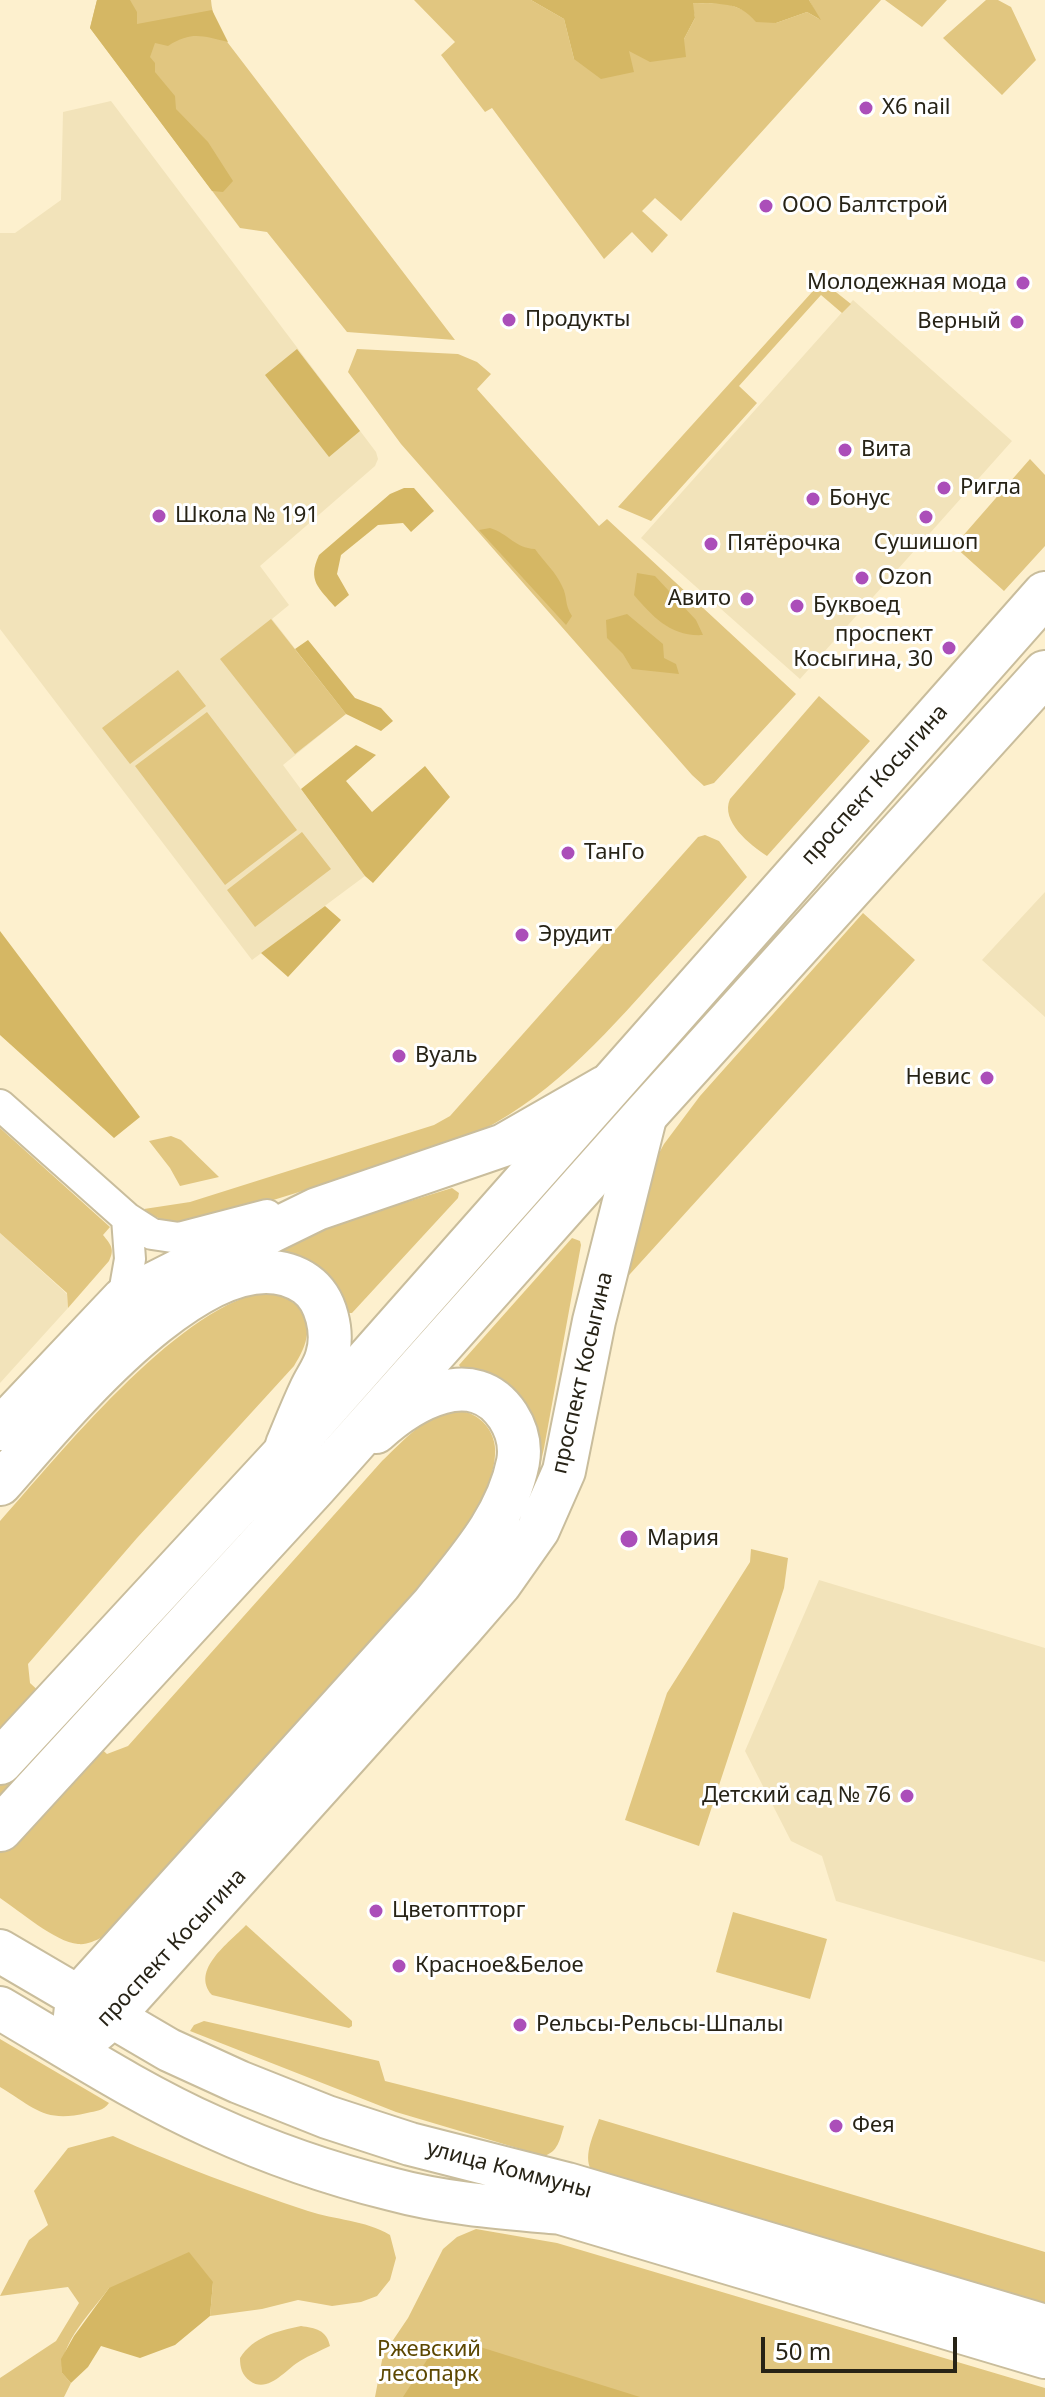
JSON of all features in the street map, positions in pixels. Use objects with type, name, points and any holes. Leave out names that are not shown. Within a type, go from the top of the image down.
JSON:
[{"type":"main road","name":"проспект Косыгина","points":[[0,1762],[282,1457],[1045,594]]},
{"type":"main road","name":"проспект Косыгина","points":[[0,1829],[315,1486],[1045,673]]},
{"type":"main road","name":"проспект Косыгина","points":[[0,1429],[123,1299],[214,1253],[272,1231],[317,1209],[504,1145],[609,1084]]},
{"type":"main road","name":"проспект Косыгина","points":[[94,2008],[490,1595],[538,1530],[564,1471],[594,1321],[646,1114]]},
{"type":"main road","name":"проспект Косыгина","points":[[0,1484],[97,1376],[151,1328],[193,1296],[233,1277],[262,1271],[287,1274],[308,1286],[324,1307],[330,1331],[327,1357],[282,1457]]},
{"type":"main road","name":"проспект Косыгина","points":[[72,2051],[94,2008],[472,1555],[505,1505],[518,1461],[518,1433],[505,1412],[484,1393],[465,1388],[425,1397],[388,1421],[315,1486]]},
{"type":"main road","name":"улица Коммуны","points":[[0,1951],[169,2050],[239,2082],[355,2126],[410,2144],[567,2184],[1045,2326]]},
{"type":"main road","name":"улица Коммуны","points":[[0,2008],[143,2092],[213,2127],[285,2156],[395,2191],[481,2205],[561,2213],[1045,2357]]},
{"type":"street","points":[[0,1105],[127,1218],[152,1234],[179,1238],[270,1214],[317,1209]]},
{"type":"street","points":[[123,1299],[130,1259],[127,1218]]},
{"type":"shaded area","name":"Школа № 191","points":[[111,101],[376,452],[378,459],[375,466],[260,566],[289,605],[272,619],[346,714],[283,765],[365,876],[252,960],[0,629],[0,233],[15,233],[61,200],[63,112]]},
{"type":"shaded area","name":"Бонус","points":[[853,300],[1012,441],[800,679],[641,538]]},
{"type":"shaded area","points":[[1045,892],[1045,1017],[982,960]]},
{"type":"shaded area","points":[[0,1233],[67,1294],[68,1308],[0,1383]]},
{"type":"shaded area","name":"Детский сад № 76","points":[[819,1580],[1045,1648],[1045,1962],[836,1901],[822,1856],[791,1841],[745,1751]]},
{"type":"green space","points":[[97,0],[211,0],[216,22],[228,43],[455,340],[347,332],[267,232],[240,228],[90,28]]},
{"type":"green space","points":[[97,0],[130,0],[137,12],[137,24],[212,10],[228,42],[197,36],[168,46],[155,43],[150,57],[155,63],[155,72],[175,96],[176,109],[208,142],[233,181],[223,192],[212,191],[90,28]]},
{"type":"green space","points":[[414,0],[531,0],[564,19],[574,59],[684,39],[695,18],[692,3],[728,4],[776,23],[807,12],[819,19],[809,0],[881,0],[681,221],[655,198],[642,211],[668,235],[652,253],[632,232],[604,259],[492,108],[485,112],[441,55],[455,42]]},
{"type":"green space","points":[[531,0],[809,0],[821,20],[807,12],[776,23],[756,22],[735,7],[693,3],[695,18],[684,39],[686,57],[650,62],[629,51],[634,72],[601,79],[574,59],[564,19]]},
{"type":"green space","points":[[885,0],[947,0],[922,27]]},
{"type":"green space","points":[[986,0],[998,0],[1011,7],[1036,60],[1002,95],[943,38]]},
{"type":"green space","points":[[822,281],[851,304],[842,313],[821,295],[739,386],[757,403],[651,521],[618,507]]},
{"type":"green space","points":[[297,349],[360,431],[329,457],[265,375]]},
{"type":"green space","points":[[357,349],[458,354],[477,362],[491,374],[477,389],[599,526],[607,519],[796,694],[714,783],[704,786],[692,775],[401,444],[348,372]]},
{"type":"green space","points":[[1030,459],[1045,475],[1045,546],[1004,591],[954,546]]},
{"type":"green space","points":[[404,488],[414,488],[434,511],[411,532],[403,523],[378,525],[341,555],[337,574],[349,595],[335,607],[316,584],[314,571],[319,555],[390,494]]},
{"type":"green space","points":[[490,528],[522,546],[535,549],[564,590],[572,616],[566,625],[479,530]]},
{"type":"green space","points":[[637,573],[655,576],[696,620],[703,635],[681,633],[656,618],[634,595]]},
{"type":"green space","points":[[627,614],[663,644],[664,658],[676,664],[679,674],[632,669],[623,654],[607,638],[606,620]]},
{"type":"green space","points":[[271,619],[346,714],[295,754],[220,659]]},
{"type":"green space","points":[[308,640],[355,698],[381,708],[393,721],[381,731],[346,714],[295,649]]},
{"type":"green space","points":[[178,670],[206,706],[130,764],[102,728]]},
{"type":"green space","points":[[819,696],[870,741],[767,856],[738,832],[729,816],[730,799]]},
{"type":"green space","points":[[207,712],[297,830],[225,885],[135,766]]},
{"type":"green space","points":[[356,745],[376,755],[346,781],[372,812],[425,766],[450,797],[373,883],[301,789]]},
{"type":"green space","points":[[302,832],[331,869],[255,927],[227,890]]},
{"type":"green space","points":[[705,835],[719,841],[747,877],[582,1057],[509,1115],[451,1145],[199,1223],[164,1220],[144,1209],[190,1202],[434,1125],[450,1116],[698,837]]},
{"type":"green space","points":[[325,906],[341,920],[288,977],[261,953]]},
{"type":"green space","points":[[863,913],[915,960],[621,1284],[572,1504],[555,1543],[548,1540],[644,1180],[664,1144],[700,1096]]},
{"type":"green space","points":[[0,931],[140,1117],[114,1138],[0,1035]]},
{"type":"green space","points":[[0,1128],[110,1227],[103,1235],[111,1247],[109,1261],[68,1308],[67,1293],[0,1233]]},
{"type":"green space","points":[[171,1136],[181,1140],[219,1177],[180,1186],[149,1141]]},
{"type":"green space","points":[[452,1188],[459,1193],[458,1198],[352,1313],[347,1313],[307,1267],[271,1253],[271,1244]]},
{"type":"green space","points":[[572,1238],[580,1241],[581,1245],[544,1448],[539,1470],[527,1497],[530,1469],[459,1365]]},
{"type":"green space","points":[[262,1292],[290,1301],[305,1317],[306,1339],[294,1366],[137,1538],[28,1664],[30,1683],[107,1754],[128,1746],[382,1461],[416,1429],[442,1414],[456,1411],[469,1413],[483,1422],[495,1446],[489,1481],[475,1511],[428,1576],[103,1937],[84,1944],[69,1942],[48,1932],[0,1898],[0,1521],[86,1424],[156,1356],[192,1327],[227,1305]]},
{"type":"green space","points":[[751,1549],[788,1558],[784,1588],[699,1846],[625,1820],[667,1693],[750,1562]]},
{"type":"green space","points":[[733,1912],[827,1939],[810,1999],[716,1972]]},
{"type":"green space","points":[[246,1925],[352,2021],[352,2026],[349,2028],[212,1995],[206,1986],[209,1967],[214,1957]]},
{"type":"green space","points":[[204,2021],[379,2061],[385,2081],[564,2126],[561,2136],[555,2148],[544,2156],[396,2112],[190,2031],[194,2025]]},
{"type":"green space","points":[[0,2039],[109,2103],[99,2110],[72,2116],[40,2112],[0,2087]]},
{"type":"green space","points":[[599,2119],[1045,2252],[1045,2304],[591,2170],[589,2151]]},
{"type":"green space","points":[[113,2136],[259,2194],[318,2214],[370,2226],[390,2235],[396,2258],[390,2280],[377,2296],[361,2302],[332,2306],[298,2300],[262,2309],[210,2316],[213,2282],[109,2288],[78,2328],[66,2350],[62,2373],[71,2383],[64,2397],[0,2397],[0,2378],[56,2341],[79,2303],[68,2287],[0,2296],[29,2240],[48,2225],[34,2191],[68,2148]]},
{"type":"green space","points":[[476,2229],[557,2243],[1045,2388],[1045,2397],[375,2397],[383,2355],[408,2318],[443,2249],[457,2237]]},
{"type":"green space","points":[[189,2252],[213,2282],[210,2316],[175,2345],[140,2358],[101,2346],[88,2367],[71,2383],[62,2373],[61,2359],[109,2288]]},
{"type":"green space","points":[[301,2326],[323,2333],[330,2346],[300,2361],[270,2383],[257,2384],[247,2379],[240,2362],[245,2351],[266,2336]]},
{"type":"green space","name":"Ржевский лесопарк","points":[[461,2341],[640,2397],[403,2397],[434,2349]]},
{"type":"place","name":"X6 nail","points":[[866,108]]},
{"type":"place","name":"ООО Балтстрой","points":[[766,206]]},
{"type":"place","name":"Молодежная мода","points":[[1023,283]]},
{"type":"place","name":"Продукты","points":[[509,320]]},
{"type":"place","name":"Верный","points":[[1017,322]]},
{"type":"place","name":"Вита","points":[[845,450]]},
{"type":"place","name":"Ригла","points":[[944,488]]},
{"type":"place","name":"Бонус","points":[[813,499]]},
{"type":"place","name":"Школа № 191","points":[[159,516]]},
{"type":"place","name":"Сушишоп","points":[[926,517]]},
{"type":"place","name":"Пятёрочка","points":[[711,544]]},
{"type":"place","name":"Ozon","points":[[862,578]]},
{"type":"place","name":"Авито","points":[[747,599]]},
{"type":"place","name":"Буквоед","points":[[797,606]]},
{"type":"place","name":"проспект Косыгина, 30","points":[[949,648]]},
{"type":"place","name":"ТанГо","points":[[568,853]]},
{"type":"place","name":"Эрудит","points":[[522,935]]},
{"type":"place","name":"Вуаль","points":[[399,1056]]},
{"type":"place","name":"Невис","points":[[987,1078]]},
{"type":"place","name":"Мария","points":[[629,1539]]},
{"type":"place","name":"Детский сад № 76","points":[[907,1796]]},
{"type":"place","name":"Цветоптторг","points":[[376,1911]]},
{"type":"place","name":"Красное&Белое","points":[[399,1966]]},
{"type":"place","name":"Рельсы-Рельсы-Шпалы","points":[[520,2025]]},
{"type":"place","name":"Фея","points":[[836,2126]]}]
